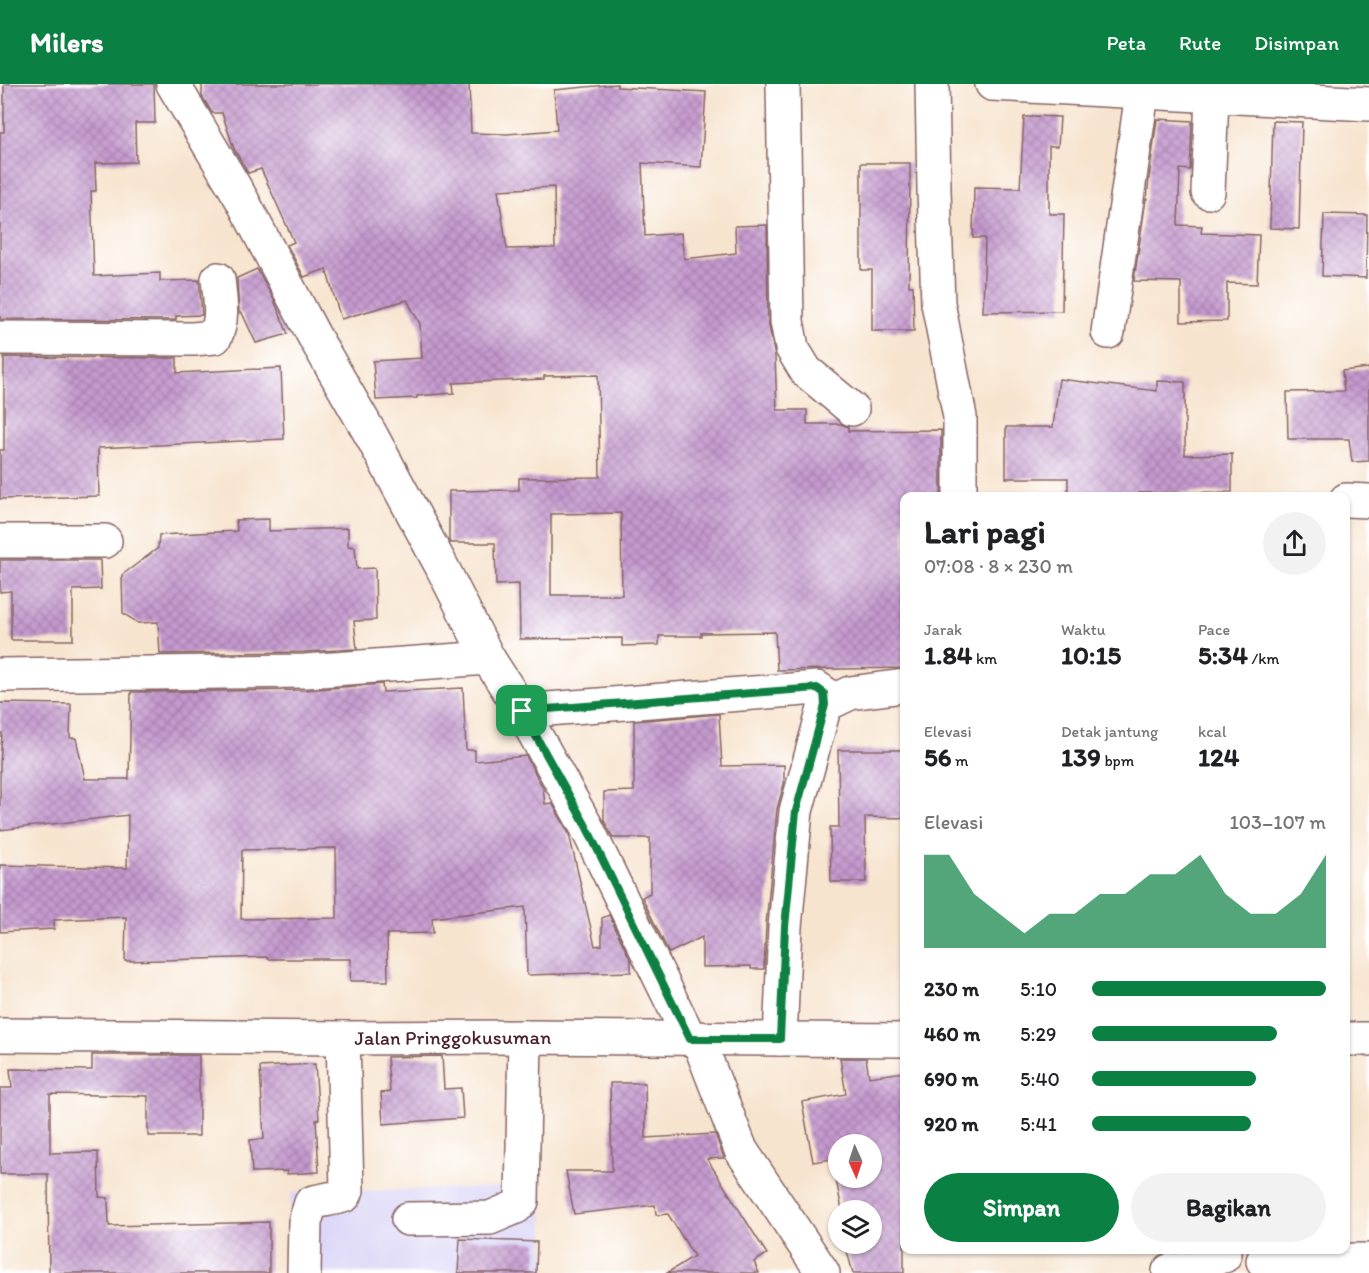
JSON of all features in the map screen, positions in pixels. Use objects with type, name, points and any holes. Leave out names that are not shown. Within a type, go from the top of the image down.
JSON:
[{"type":"street","points":[[173,84],[241,198],[314,336],[371,435],[442,567],[488,658],[522,711],[586,826],[694,1039],[741,1150],[823,1273]]},
{"type":"street","points":[[783,84],[788,321],[792,348],[806,371],[852,409]]},
{"type":"street","points":[[932,84],[939,303],[960,417],[960,492]]},
{"type":"street","points":[[992,84],[1369,105]]},
{"type":"street","points":[[1108,332],[1142,93]]},
{"type":"street","points":[[1208,192],[1212,96]]},
{"type":"street","points":[[0,338],[215,338],[222,312],[218,279]]},
{"type":"street","points":[[1350,500],[1369,501]]},
{"type":"street","points":[[0,541],[105,541]]},
{"type":"street","points":[[0,675],[305,671],[488,658]]},
{"type":"street","points":[[825,705],[850,693],[900,687]]},
{"type":"street","points":[[522,711],[817,688],[824,693],[825,705],[796,811],[785,927],[780,1039]]},
{"type":"street","name":"Jalan Pringgokusuman","points":[[0,1035],[900,1041]]},
{"type":"street","points":[[408,1219],[490,1218],[516,1207],[522,1200],[525,1037]]},
{"type":"street","points":[[304,1273],[305,1222],[311,1203],[342,1197],[347,1190],[343,1038]]},
{"type":"street","points":[[1350,1039],[1369,1039]]},
{"type":"street","points":[[1169,1273],[1169,1270],[1209,1267],[1208,1257],[1224,1256],[1224,1254]]},
{"type":"street","points":[[1263,1261],[1369,1260]]},
{"type":"shaded area","points":[[542,1186],[545,1273],[289,1273],[291,1193]]},
{"type":"building","points":[[4,84],[154,84],[155,123],[135,123],[136,162],[95,163],[96,191],[91,191],[94,276],[160,273],[160,281],[199,280],[202,315],[176,316],[176,320],[0,319],[0,132],[4,132]]},
{"type":"building","points":[[202,84],[469,84],[471,133],[507,134],[557,130],[554,90],[617,84],[617,87],[706,92],[701,167],[642,163],[645,236],[681,233],[684,259],[736,253],[735,226],[767,225],[768,321],[775,357],[777,410],[807,410],[807,424],[841,424],[848,427],[848,431],[941,430],[941,492],[900,492],[900,668],[777,670],[775,632],[659,636],[659,645],[622,646],[622,638],[520,639],[519,584],[496,585],[495,543],[451,543],[449,541],[449,491],[519,490],[519,478],[600,477],[598,375],[544,376],[544,379],[453,383],[454,393],[376,400],[373,361],[422,358],[420,324],[407,300],[341,319],[326,269],[304,277],[287,245],[294,242],[261,169],[248,173],[234,149],[222,113],[212,113],[202,96]],"holes":[[[554,187],[555,248],[507,249],[498,190]],[[621,513],[622,595],[551,595],[551,514]]]},
{"type":"building","points":[[1024,117],[1060,117],[1058,146],[1049,146],[1049,214],[1064,214],[1062,311],[983,312],[985,238],[973,238],[974,187],[1020,188]]},
{"type":"building","points":[[1157,119],[1192,121],[1190,170],[1180,169],[1178,225],[1202,226],[1201,233],[1259,235],[1257,284],[1227,283],[1227,321],[1181,322],[1181,282],[1134,281]]},
{"type":"building","points":[[1273,121],[1302,122],[1299,229],[1270,228]]},
{"type":"building","points":[[861,163],[910,163],[909,286],[913,286],[914,331],[872,331],[872,270],[861,270]]},
{"type":"building","points":[[1324,214],[1367,215],[1366,278],[1322,276]]},
{"type":"building","points":[[257,269],[274,300],[288,334],[256,343],[242,313],[239,313],[237,278]]},
{"type":"building","points":[[4,357],[177,358],[177,373],[281,368],[284,439],[98,448],[99,496],[0,499],[0,450],[4,450]]},
{"type":"building","points":[[1369,368],[1369,461],[1352,462],[1349,439],[1288,439],[1287,392],[1344,391],[1342,371]]},
{"type":"building","points":[[1059,379],[1157,391],[1157,381],[1185,382],[1185,455],[1232,454],[1232,492],[1068,492],[1068,478],[1006,478],[1006,427],[1053,427]]},
{"type":"building","points":[[269,519],[269,531],[348,528],[348,546],[355,547],[357,569],[375,568],[376,620],[354,621],[357,649],[160,654],[158,622],[138,623],[123,613],[122,575],[158,548],[159,535],[237,531],[236,520]]},
{"type":"building","points":[[0,560],[100,560],[101,589],[73,590],[73,640],[11,640],[11,591],[0,592]]},
{"type":"building","points":[[382,684],[383,692],[463,688],[466,750],[475,750],[475,761],[526,756],[543,788],[545,804],[552,803],[569,834],[595,946],[602,945],[602,918],[609,915],[631,961],[631,972],[527,975],[525,907],[432,918],[433,933],[387,934],[388,981],[350,981],[351,959],[268,959],[268,957],[125,961],[126,917],[54,920],[54,929],[0,932],[0,865],[127,868],[128,815],[0,830],[2,733],[0,733],[0,703],[71,704],[70,738],[76,738],[85,779],[129,779],[131,692],[305,690]],"holes":[[[336,848],[337,918],[241,919],[242,850]]]},
{"type":"building","points":[[719,714],[722,766],[784,765],[784,784],[777,809],[764,969],[751,969],[751,966],[702,967],[702,937],[669,953],[642,897],[650,893],[650,838],[613,838],[604,820],[604,792],[634,791],[634,721]]},
{"type":"building","points":[[838,750],[900,750],[900,818],[865,817],[866,882],[831,882],[830,827],[839,827]]},
{"type":"building","points":[[92,1055],[199,1055],[199,1136],[148,1136],[148,1096],[50,1094],[50,1153],[98,1152],[99,1197],[108,1198],[109,1226],[269,1222],[269,1273],[49,1273],[48,1174],[0,1174],[0,1088],[12,1088],[10,1069],[92,1070]]},
{"type":"building","points":[[442,1056],[444,1089],[461,1088],[463,1118],[383,1124],[381,1093],[390,1092],[387,1057]]},
{"type":"building","points":[[840,1058],[866,1058],[869,1077],[900,1073],[900,1254],[904,1254],[904,1273],[853,1273],[848,1254],[882,1254],[882,1200],[840,1200],[838,1188],[882,1188],[882,1134],[828,1134],[828,1160],[813,1162],[802,1102],[846,1094]]},
{"type":"building","points":[[315,1064],[319,1119],[316,1120],[319,1172],[287,1174],[287,1171],[252,1172],[250,1140],[264,1139],[260,1067]]},
{"type":"building","points":[[610,1083],[645,1083],[646,1138],[715,1134],[724,1158],[707,1159],[767,1254],[754,1262],[759,1273],[667,1273],[694,1256],[668,1214],[656,1215],[655,1205],[574,1214],[566,1171],[612,1171]]},
{"type":"building","points":[[460,1239],[537,1242],[536,1273],[458,1273]]},
{"type":"route","points":[[817,688],[824,693],[825,705],[796,811],[785,927],[780,1039],[690,1039],[586,826],[522,711],[817,688]]}]
